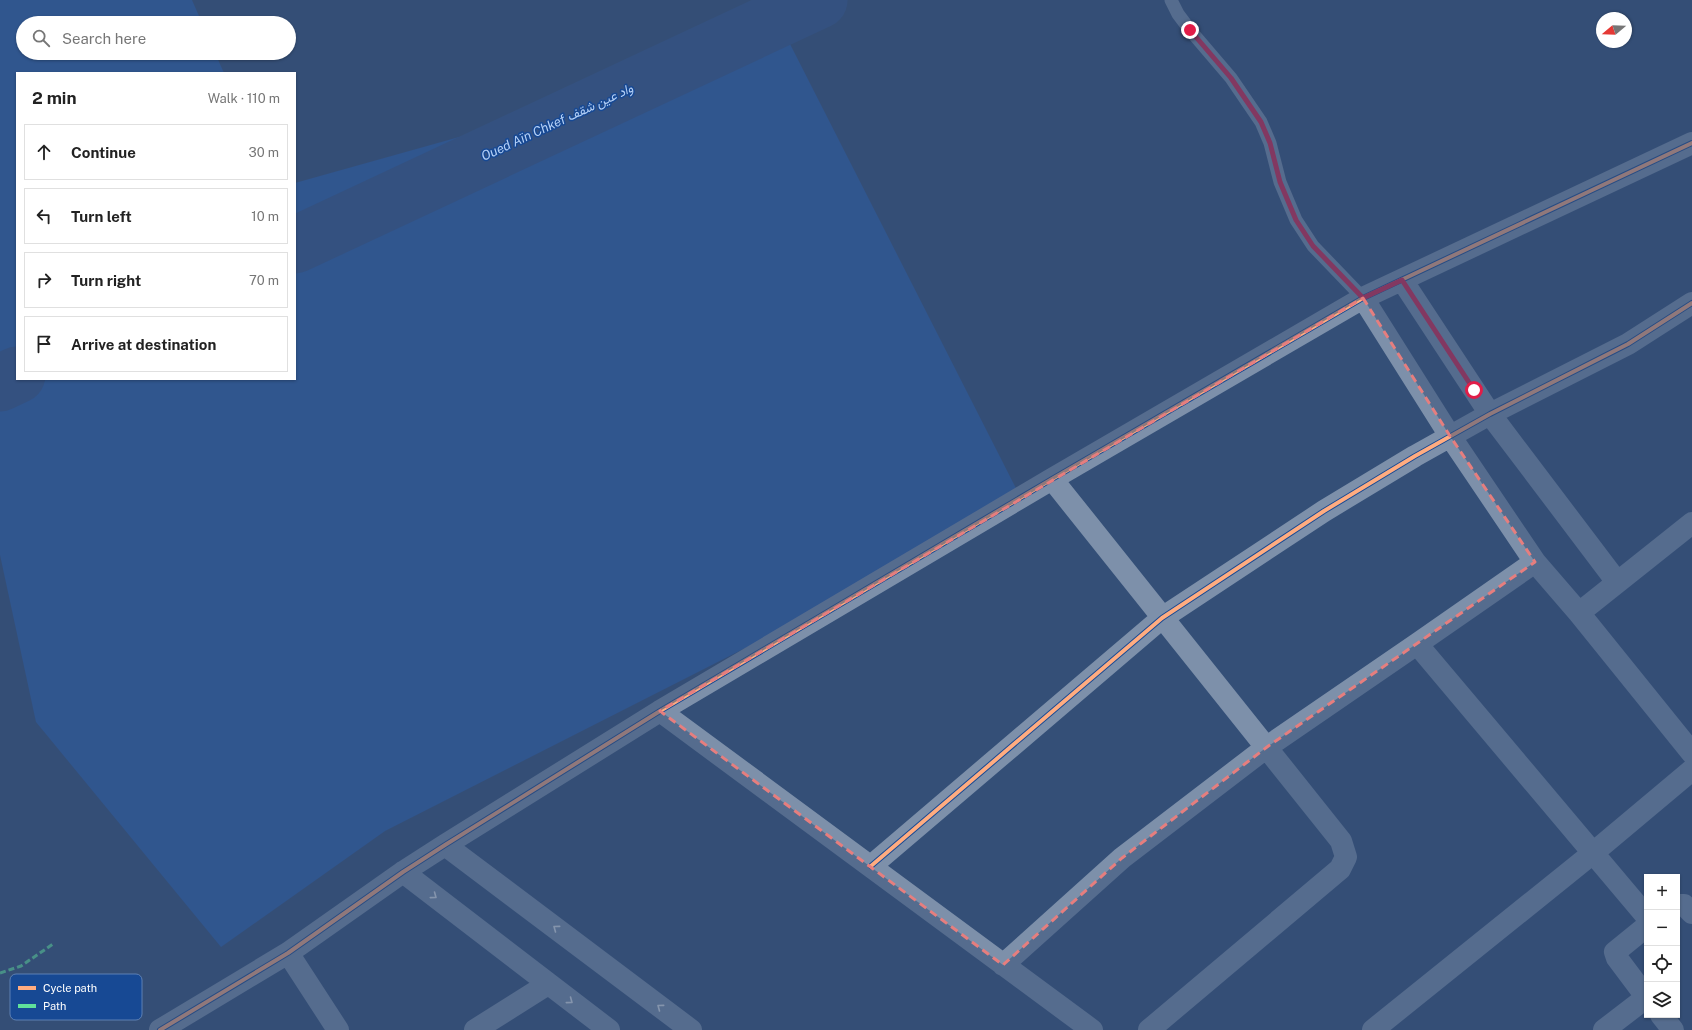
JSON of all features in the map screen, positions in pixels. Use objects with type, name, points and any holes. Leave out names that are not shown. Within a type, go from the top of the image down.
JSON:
[{"type":"street","points":[[160,1030],[288,953],[403,872],[660,711],[1052,479],[1363,298],[1692,143]]},
{"type":"street","points":[[1402,280],[1490,414],[1617,582]]},
{"type":"street","points":[[1363,298],[1450,436],[1535,562],[1579,613],[1692,753]]},
{"type":"street","points":[[871,866],[1162,618],[1324,511],[1450,436],[1628,344],[1692,303]]},
{"type":"street","points":[[1052,479],[1342,841],[1346,857],[1340,869],[1150,1030]]},
{"type":"street","points":[[1579,613],[1692,523]]},
{"type":"street","points":[[1003,965],[1122,858],[1267,746],[1535,562]]},
{"type":"street","points":[[1417,644],[1644,914]]},
{"type":"street","points":[[660,711],[1092,1030]]},
{"type":"street","points":[[1373,1030],[1692,770]]},
{"type":"street","points":[[445,845],[691,1030]]},
{"type":"street","points":[[403,872],[608,1030]]},
{"type":"street","points":[[1680,905],[1684,905],[1692,913]]},
{"type":"street","points":[[1644,928],[1615,952],[1617,958],[1644,993]]},
{"type":"street","points":[[288,953],[338,1030]]},
{"type":"street","points":[[475,1030],[548,984]]},
{"type":"street","points":[[1604,1030],[1644,999]]},
{"type":"street","points":[[1663,1018],[1673,1030]]},
{"type":"lane","points":[[1171,0],[1178,14],[1231,78],[1261,122],[1270,143],[1280,182],[1296,220],[1313,246],[1363,298]]},
{"type":"highlighted area","points":[[1363,298],[1450,436],[1535,562],[1267,747],[1122,858],[1003,965],[660,711]]},
{"type":"shaded area","points":[[0,0],[192,0],[199,16],[16,16],[16,60],[218,60],[224,72],[16,72],[16,380],[296,380],[296,183],[790,44],[1025,506],[385,831],[221,947],[36,722],[0,555]]},
{"type":"waterway","name":"Oued Aïn Chkef واد عين شقف","points":[[296,245],[819,0]]},
{"type":"waterway","name":"Oued Aïn Chkef واد عين شقف","points":[[0,383],[16,375]]},
{"type":"marked path","points":[[0,973],[21,966],[53,944]]},
{"type":"cycle path","points":[[160,1030],[288,953],[403,872],[660,711],[1052,479],[1363,298],[1692,143]]},
{"type":"cycle path","points":[[871,866],[1162,618],[1324,511],[1415,456],[1490,414],[1628,344],[1692,303]]},
{"type":"route","points":[[1190,30],[1231,78],[1261,122],[1270,143],[1280,182],[1296,220],[1313,246],[1340,276],[1363,298],[1402,280],[1474,390]]}]
